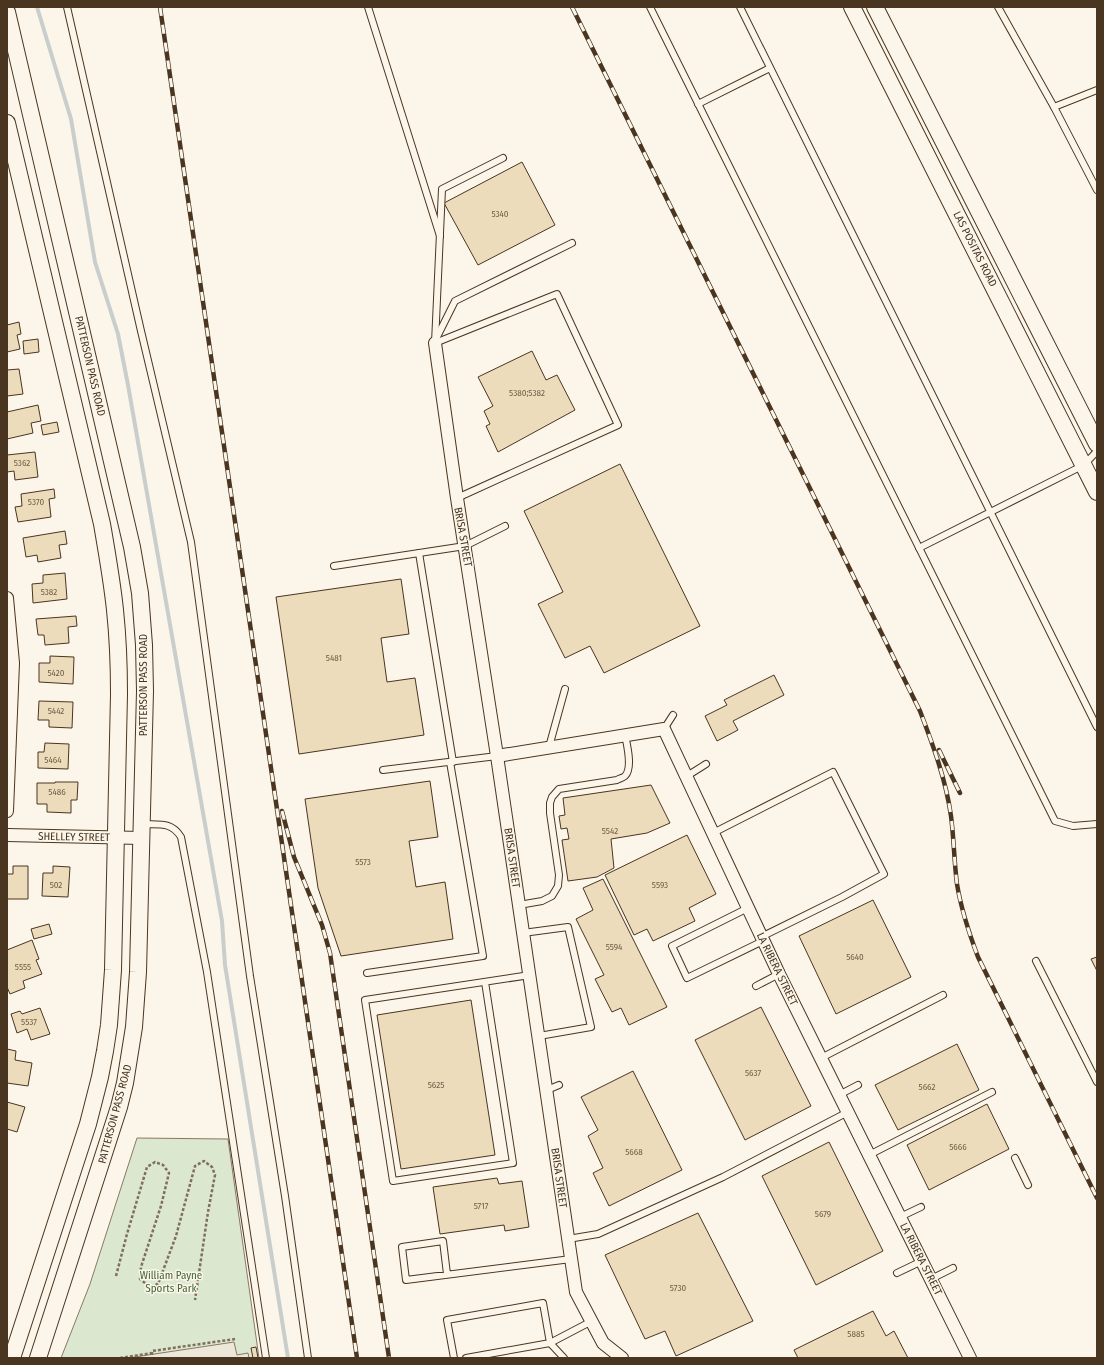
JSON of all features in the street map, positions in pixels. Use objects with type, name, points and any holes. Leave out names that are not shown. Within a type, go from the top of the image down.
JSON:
[{"type":"main road","name":"LAS POSITAS ROAD","points":[[852,7],[1097,492]]},
{"type":"main road","name":"LAS POSITAS ROAD","points":[[875,7],[1097,444]]},
{"type":"main road","name":"PATTERSON PASS ROAD","points":[[7,12],[132,547],[140,593],[144,645],[145,691],[137,998],[131,1047],[125,1083],[110,1137],[38,1358]]},
{"type":"main road","points":[[7,123],[102,524],[116,611],[118,652],[116,838],[112,998],[107,1038],[100,1077],[81,1146],[12,1358]]},
{"type":"street","name":"BRISA STREET","points":[[435,343],[457,498],[524,933],[576,1292],[603,1343],[622,1358]]},
{"type":"street","points":[[7,598],[10,663],[7,811]]},
{"type":"street","points":[[497,756],[664,729]]},
{"type":"street","name":"LA RIBERA STREET","points":[[664,729],[779,974],[970,1358]]},
{"type":"street","name":"SHELLEY STREET","points":[[7,835],[116,838],[141,831]]},
{"type":"lane","points":[[67,7],[139,323],[191,542],[250,976],[285,1196],[308,1358]]},
{"type":"lane","points":[[368,7],[440,236]]},
{"type":"lane","points":[[650,7],[1055,821],[1073,826],[1097,824]]},
{"type":"lane","points":[[740,7],[1097,727]]},
{"type":"lane","points":[[998,7],[1054,107],[1097,190]]},
{"type":"lane","points":[[698,104],[770,68]]},
{"type":"lane","points":[[1054,107],[1097,90]]},
{"type":"lane","points":[[435,343],[442,188],[504,158]]},
{"type":"lane","points":[[435,343],[455,301],[572,243]]},
{"type":"lane","points":[[435,343],[557,294],[618,425],[457,498]]},
{"type":"lane","points":[[919,548],[1084,465],[1097,451]]},
{"type":"lane","points":[[334,566],[465,546],[505,526]]},
{"type":"lane","points":[[367,972],[483,956],[419,553]]},
{"type":"lane","points":[[549,747],[565,689]]},
{"type":"lane","points":[[664,729],[673,715]]},
{"type":"lane","points":[[519,905],[542,901],[552,896],[558,886],[559,875],[550,813],[550,803],[552,797],[559,789],[617,780],[624,777],[628,772],[629,764],[625,735]]},
{"type":"lane","points":[[383,770],[497,756]]},
{"type":"lane","points":[[686,776],[706,764]]},
{"type":"lane","points":[[713,833],[833,772],[884,874],[688,978],[672,946],[748,908]]},
{"type":"lane","points":[[141,831],[167,825],[173,827],[181,837],[207,972],[266,1358]]},
{"type":"lane","points":[[524,933],[568,927],[591,1027],[539,1036]]},
{"type":"lane","points":[[1036,961],[1097,1082]]},
{"type":"lane","points":[[756,986],[779,974]]},
{"type":"lane","points":[[485,982],[513,1162],[393,1181],[365,1000],[530,975]]},
{"type":"lane","points":[[821,1058],[943,995]]},
{"type":"lane","points":[[547,1090],[559,1085]]},
{"type":"lane","points":[[839,1095],[858,1085]]},
{"type":"lane","points":[[869,1155],[992,1092]]},
{"type":"lane","points":[[568,1239],[598,1234],[723,1177],[848,1112]]},
{"type":"lane","points":[[1015,1158],[1028,1185]]},
{"type":"lane","points":[[900,1217],[921,1207]]},
{"type":"lane","points":[[447,1274],[443,1241],[402,1246],[406,1280],[571,1258]]},
{"type":"lane","points":[[897,1273],[922,1261]]},
{"type":"lane","points":[[931,1279],[953,1268]]},
{"type":"lane","points":[[454,1358],[447,1320],[543,1303],[550,1343],[564,1358]]},
{"type":"lane","points":[[466,1358],[550,1343],[592,1321]]},
{"type":"path","points":[[116,1276],[147,1167],[155,1162],[163,1165],[169,1173],[161,1206],[141,1266],[140,1279],[150,1287],[158,1284],[176,1236],[195,1166],[204,1161],[212,1167],[215,1175],[195,1300]]},
{"type":"path","points":[[215,1337],[218,1341]]},
{"type":"path","points":[[120,1358],[152,1354],[152,1351],[235,1339]]},
{"type":"green space","name":"William Payne Sports Park","points":[[137,1138],[228,1139],[259,1358],[61,1358],[90,1284]]},
{"type":"shaded area","points":[[234,1342],[237,1355],[248,1353],[249,1358],[128,1358]]},
{"type":"building","points":[[522,162],[555,225],[478,265],[444,203]]},
{"type":"building","points":[[19,322],[21,334],[17,335],[20,349],[7,352],[7,325]]},
{"type":"building","points":[[38,339],[39,352],[24,354],[23,341]]},
{"type":"building","points":[[532,351],[546,380],[557,375],[575,410],[498,452],[486,426],[490,424],[484,411],[493,406],[478,377]]},
{"type":"building","points":[[19,369],[23,394],[7,396],[7,370]]},
{"type":"building","points":[[38,405],[41,421],[31,423],[33,433],[7,439],[7,412]]},
{"type":"building","points":[[57,422],[59,432],[43,435],[41,425]]},
{"type":"building","points":[[35,452],[38,477],[15,480],[14,471],[7,472],[7,455]]},
{"type":"building","points":[[620,464],[700,626],[604,673],[590,646],[565,658],[538,604],[563,592],[524,511]]},
{"type":"building","points":[[54,489],[55,498],[49,499],[51,517],[18,522],[15,507],[22,506],[21,494]]},
{"type":"building","points":[[65,531],[67,544],[59,545],[61,558],[38,562],[37,555],[26,557],[23,538]]},
{"type":"building","points":[[65,573],[67,599],[33,603],[32,584],[43,583],[43,575]]},
{"type":"building","points":[[401,579],[409,634],[381,638],[387,682],[415,678],[424,735],[299,754],[276,597]]},
{"type":"building","points":[[76,616],[77,626],[68,627],[69,643],[45,645],[44,635],[38,635],[36,619]]},
{"type":"building","points":[[50,656],[74,657],[73,684],[39,682],[39,663],[50,663]]},
{"type":"building","points":[[774,675],[784,695],[733,721],[738,730],[717,741],[705,716],[727,705],[724,700]]},
{"type":"building","points":[[39,701],[73,702],[72,728],[49,727],[49,720],[38,720]]},
{"type":"building","points":[[45,743],[69,744],[68,769],[38,768],[38,752],[44,752]]},
{"type":"building","points":[[430,781],[438,837],[409,841],[416,887],[445,882],[453,939],[341,956],[318,888],[305,799]]},
{"type":"building","points":[[78,782],[77,800],[71,800],[71,813],[47,812],[47,804],[37,804],[37,783]]},
{"type":"building","points":[[651,785],[670,823],[647,833],[611,839],[614,868],[597,877],[568,881],[562,840],[569,839],[567,828],[561,829],[559,816],[565,815],[563,798]]},
{"type":"building","points":[[687,835],[716,894],[689,908],[695,921],[653,941],[647,929],[634,935],[605,875]]},
{"type":"building","points":[[13,866],[28,866],[28,899],[7,899],[7,874],[13,874]]},
{"type":"building","points":[[53,866],[70,867],[68,897],[42,896],[43,873],[53,873]]},
{"type":"building","points":[[603,879],[667,1007],[629,1025],[621,1008],[612,1012],[595,979],[604,975],[576,919],[593,910],[583,888]]},
{"type":"building","points":[[873,900],[911,977],[836,1014],[799,936]]},
{"type":"building","points":[[49,924],[52,934],[34,939],[31,929]]},
{"type":"building","points":[[32,940],[39,959],[36,960],[42,974],[23,981],[25,988],[10,994],[7,987],[7,950]]},
{"type":"building","points":[[1097,957],[1097,971],[1091,959]]},
{"type":"building","points":[[471,1000],[495,1155],[401,1169],[377,1015]]},
{"type":"building","points":[[761,1007],[811,1106],[745,1140],[695,1040]]},
{"type":"building","points":[[40,1008],[50,1034],[31,1040],[27,1029],[17,1033],[11,1014],[20,1011],[22,1014]]},
{"type":"building","points":[[957,1044],[979,1090],[898,1130],[875,1085]]},
{"type":"building","points":[[7,1049],[16,1051],[15,1060],[32,1063],[28,1086],[7,1083]]},
{"type":"building","points":[[633,1071],[682,1170],[609,1206],[593,1173],[603,1168],[588,1136],[598,1130],[581,1097]]},
{"type":"building","points":[[7,1102],[25,1107],[17,1132],[7,1129]]},
{"type":"building","points":[[987,1104],[1009,1149],[929,1190],[907,1145]]},
{"type":"building","points":[[829,1142],[883,1251],[816,1285],[762,1176]]},
{"type":"building","points":[[497,1178],[499,1184],[522,1181],[529,1227],[505,1231],[504,1225],[440,1234],[433,1187]]},
{"type":"building","points":[[698,1213],[753,1321],[676,1356],[665,1331],[645,1339],[605,1255]]},
{"type":"building","points":[[873,1311],[886,1336],[894,1331],[908,1358],[798,1358],[794,1350]]},
{"type":"building","points":[[256,1347],[258,1358],[253,1358],[251,1348]]},
{"type":"waterway","points":[[37,7],[71,119],[95,262],[118,334],[128,385],[222,921],[225,965],[288,1358]]},
{"type":"railway","points":[[160,7],[357,1358]]},
{"type":"railway","points":[[572,7],[920,711],[946,789],[951,816],[959,893],[966,921],[978,957],[1097,1198]]},
{"type":"railway","points":[[939,750],[960,793]]},
{"type":"railway","points":[[282,811],[294,857],[322,925],[330,953],[389,1358]]}]
